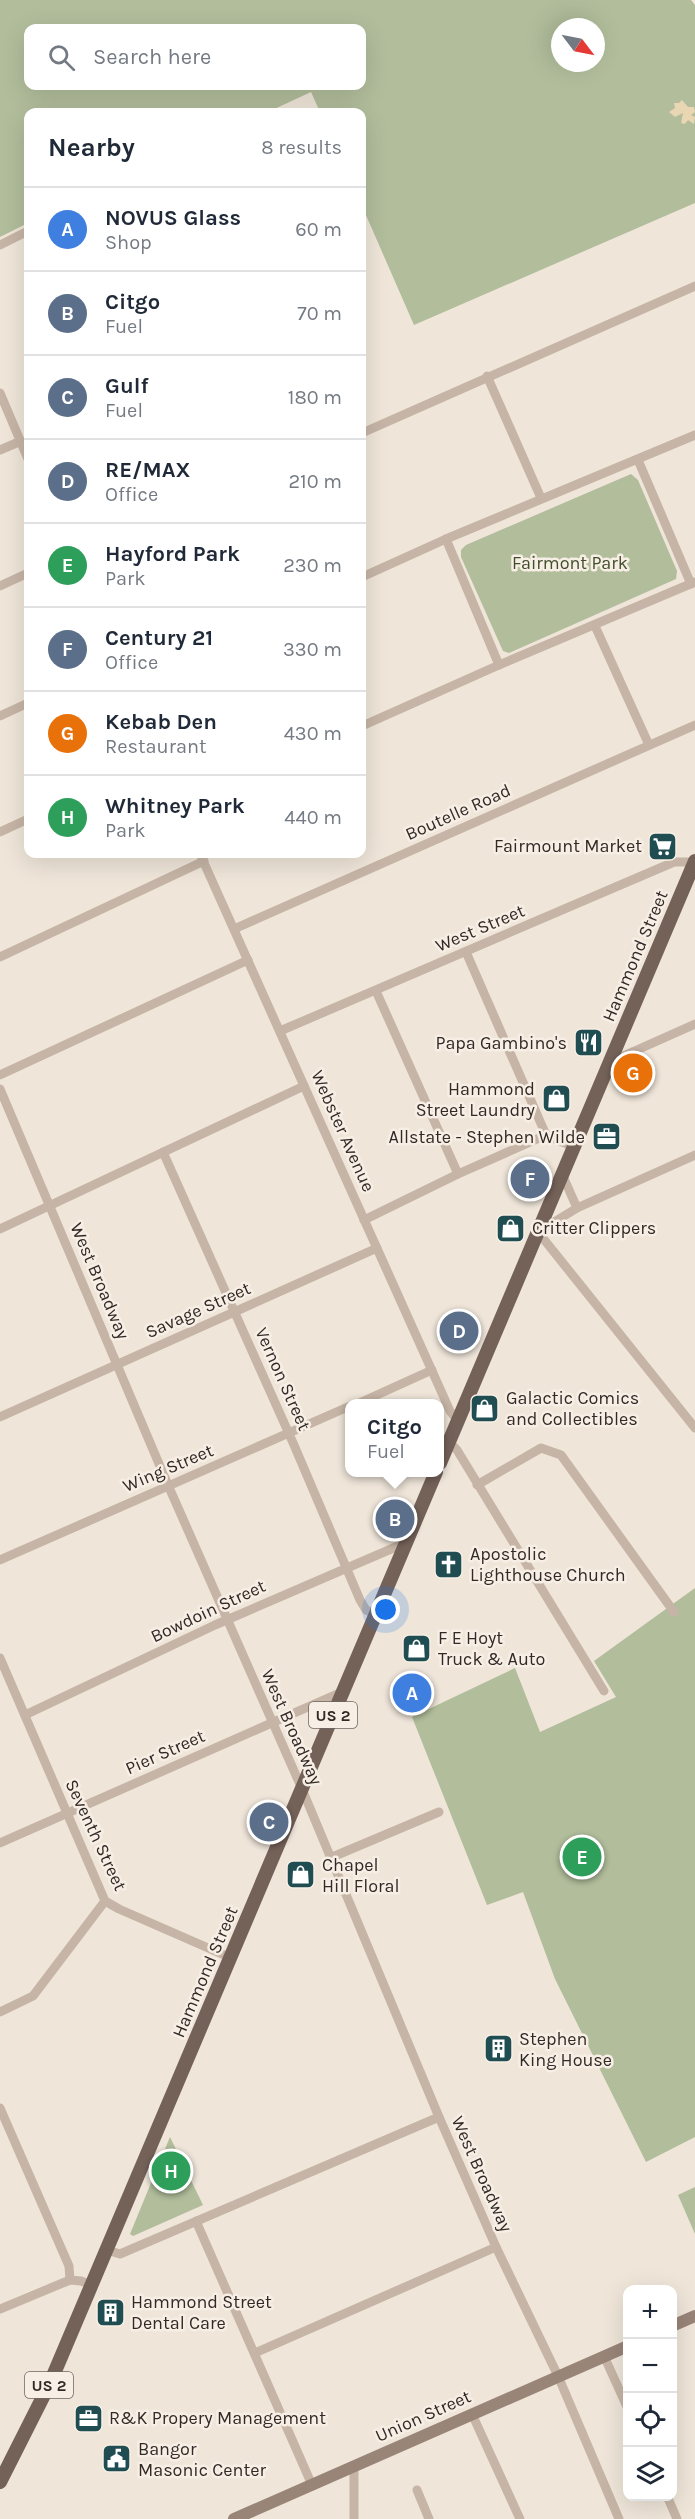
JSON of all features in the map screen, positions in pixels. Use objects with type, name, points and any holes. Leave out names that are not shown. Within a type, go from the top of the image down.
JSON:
[{"type":"main road","name":"Hammond Street","points":[[444,1454],[695,862]]},
{"type":"main road","name":"Hammond Street","points":[[0,2482],[50,2383],[434,1477]]},
{"type":"main road","points":[[677,2324],[695,2316]]},
{"type":"main road","name":"Union Street","points":[[234,2519],[623,2348]]},
{"type":"street","points":[[0,245],[24,233]]},
{"type":"street","points":[[366,431],[695,286]]},
{"type":"street","points":[[487,376],[541,498]]},
{"type":"street","points":[[0,393],[24,449]]},
{"type":"street","points":[[366,575],[541,498],[695,435]]},
{"type":"street","points":[[0,450],[21,441]]},
{"type":"street","points":[[366,724],[693,583],[638,460]]},
{"type":"street","points":[[446,539],[500,665]]},
{"type":"street","points":[[0,586],[24,575]]},
{"type":"street","points":[[595,626],[649,745]]},
{"type":"street","points":[[0,717],[24,706]]},
{"type":"street","name":"Boutelle Road","points":[[234,929],[695,725]]},
{"type":"street","points":[[0,832],[24,821]]},
{"type":"street","points":[[0,957],[200,858]]},
{"type":"street","name":"Webster Avenue","points":[[202,858],[450,1411],[458,1421]]},
{"type":"street","name":"West Street","points":[[280,1032],[674,862],[695,862]]},
{"type":"street","points":[[466,952],[546,1135],[574,1147]]},
{"type":"street","points":[[0,1075],[248,960]]},
{"type":"street","points":[[376,991],[458,1174]]},
{"type":"street","points":[[610,1062],[695,1024]]},
{"type":"street","points":[[0,1229],[304,1086]]},
{"type":"street","name":"West Broadway","points":[[0,1089],[168,1485],[302,1789],[438,2117],[496,2247],[558,2376],[619,2519]]},
{"type":"street","points":[[364,1220],[458,1174],[546,1135]]},
{"type":"street","name":"Vernon Street","points":[[163,1152],[290,1434],[366,1610],[376,1614]]},
{"type":"street","points":[[695,1155],[577,1208],[538,1232],[695,1428]]},
{"type":"street","points":[[562,1174],[577,1208]]},
{"type":"street","name":"Savage Street","points":[[0,1417],[377,1248]]},
{"type":"street","points":[[368,1399],[432,1370]]},
{"type":"street","name":"Wing Street","points":[[0,1560],[345,1408]]},
{"type":"street","points":[[449,1442],[457,1450],[604,1691]]},
{"type":"street","points":[[477,1485],[541,1448],[561,1455],[674,1612]]},
{"type":"street","name":"Bowdoin Street","points":[[25,1715],[227,1620],[407,1542]]},
{"type":"street","name":"Seventh Street","points":[[0,1658],[105,1900],[118,1909],[231,1958]]},
{"type":"street","name":"Pier Street","points":[[0,1844],[344,1691]]},
{"type":"street","points":[[330,1858],[439,1812]]},
{"type":"street","points":[[0,2012],[33,1996],[105,1900]]},
{"type":"street","points":[[0,2108],[69,2266],[70,2280]]},
{"type":"street","points":[[107,2250],[120,2254],[438,2117]]},
{"type":"street","points":[[196,2221],[312,2485]]},
{"type":"street","points":[[255,2353],[496,2247]]},
{"type":"street","points":[[0,2309],[70,2280],[92,2285]]},
{"type":"street","points":[[604,2356],[623,2400]]},
{"type":"street","points":[[472,2415],[520,2519]]},
{"type":"street","points":[[354,2466],[354,2519]]},
{"type":"street","points":[[417,2490],[429,2519]]},
{"type":"street","points":[[669,2501],[678,2519]]},
{"type":"green space","points":[[0,0],[691,0],[695,5],[695,203],[414,325],[366,215],[366,108],[318,108],[311,92],[277,108],[24,108],[24,225],[0,237]]},
{"type":"green space","name":"Fairmont Park","points":[[631,474],[638,480],[677,571],[676,579],[509,653],[503,651],[461,557],[461,550],[466,545]]},
{"type":"green space","points":[[695,1588],[695,2137],[646,2162],[555,1979],[523,1892],[487,1905],[412,1717],[515,1668],[540,1732],[616,1697],[594,1661]]},
{"type":"green space","points":[[170,2137],[203,2205],[133,2236],[130,2234]]},
{"type":"green space","points":[[695,2187],[695,2234],[678,2195]]},
{"type":"sand","points":[[682,100],[688,107],[694,107],[695,112],[691,115],[695,117],[694,124],[688,120],[685,124],[681,123],[683,113],[675,117],[669,112],[675,108],[674,103]]},
{"type":"place","name":"Fairmount Market","points":[[663,846]]},
{"type":"place","name":"Papa Gambino's","points":[[588,1043]]},
{"type":"place","name":"Kebab Den","points":[[633,1073]]},
{"type":"place","name":"Hammond Street Laundry","points":[[556,1099]]},
{"type":"place","name":"Allstate - Stephen Wilde","points":[[606,1137]]},
{"type":"place","name":"Century 21","points":[[530,1179]]},
{"type":"place","name":"Critter Clippers","points":[[511,1228]]},
{"type":"place","name":"RE/MAX","points":[[459,1331]]},
{"type":"place","name":"Galactic Comics and Collectibles","points":[[485,1408]]},
{"type":"place","name":"Citgo","points":[[395,1519]]},
{"type":"place","name":"Apostolic Lighthouse Church","points":[[449,1564]]},
{"type":"place","name":"F E Hoyt Truck & Auto","points":[[417,1648]]},
{"type":"place","name":"NOVUS Glass","points":[[412,1693]]},
{"type":"place","name":"Gulf","points":[[269,1822]]},
{"type":"place","name":"Hayford Park","points":[[582,1857]]},
{"type":"place","name":"Chapel Hill Floral","points":[[301,1875]]},
{"type":"place","name":"Stephen King House","points":[[498,2049]]},
{"type":"place","name":"Whitney Park","points":[[171,2171]]},
{"type":"place","name":"Hammond Street Dental Care","points":[[110,2312]]},
{"type":"place","name":"R&K Propery Management","points":[[88,2418]]},
{"type":"place","name":"Bangor Masonic Center","points":[[117,2459]]}]
